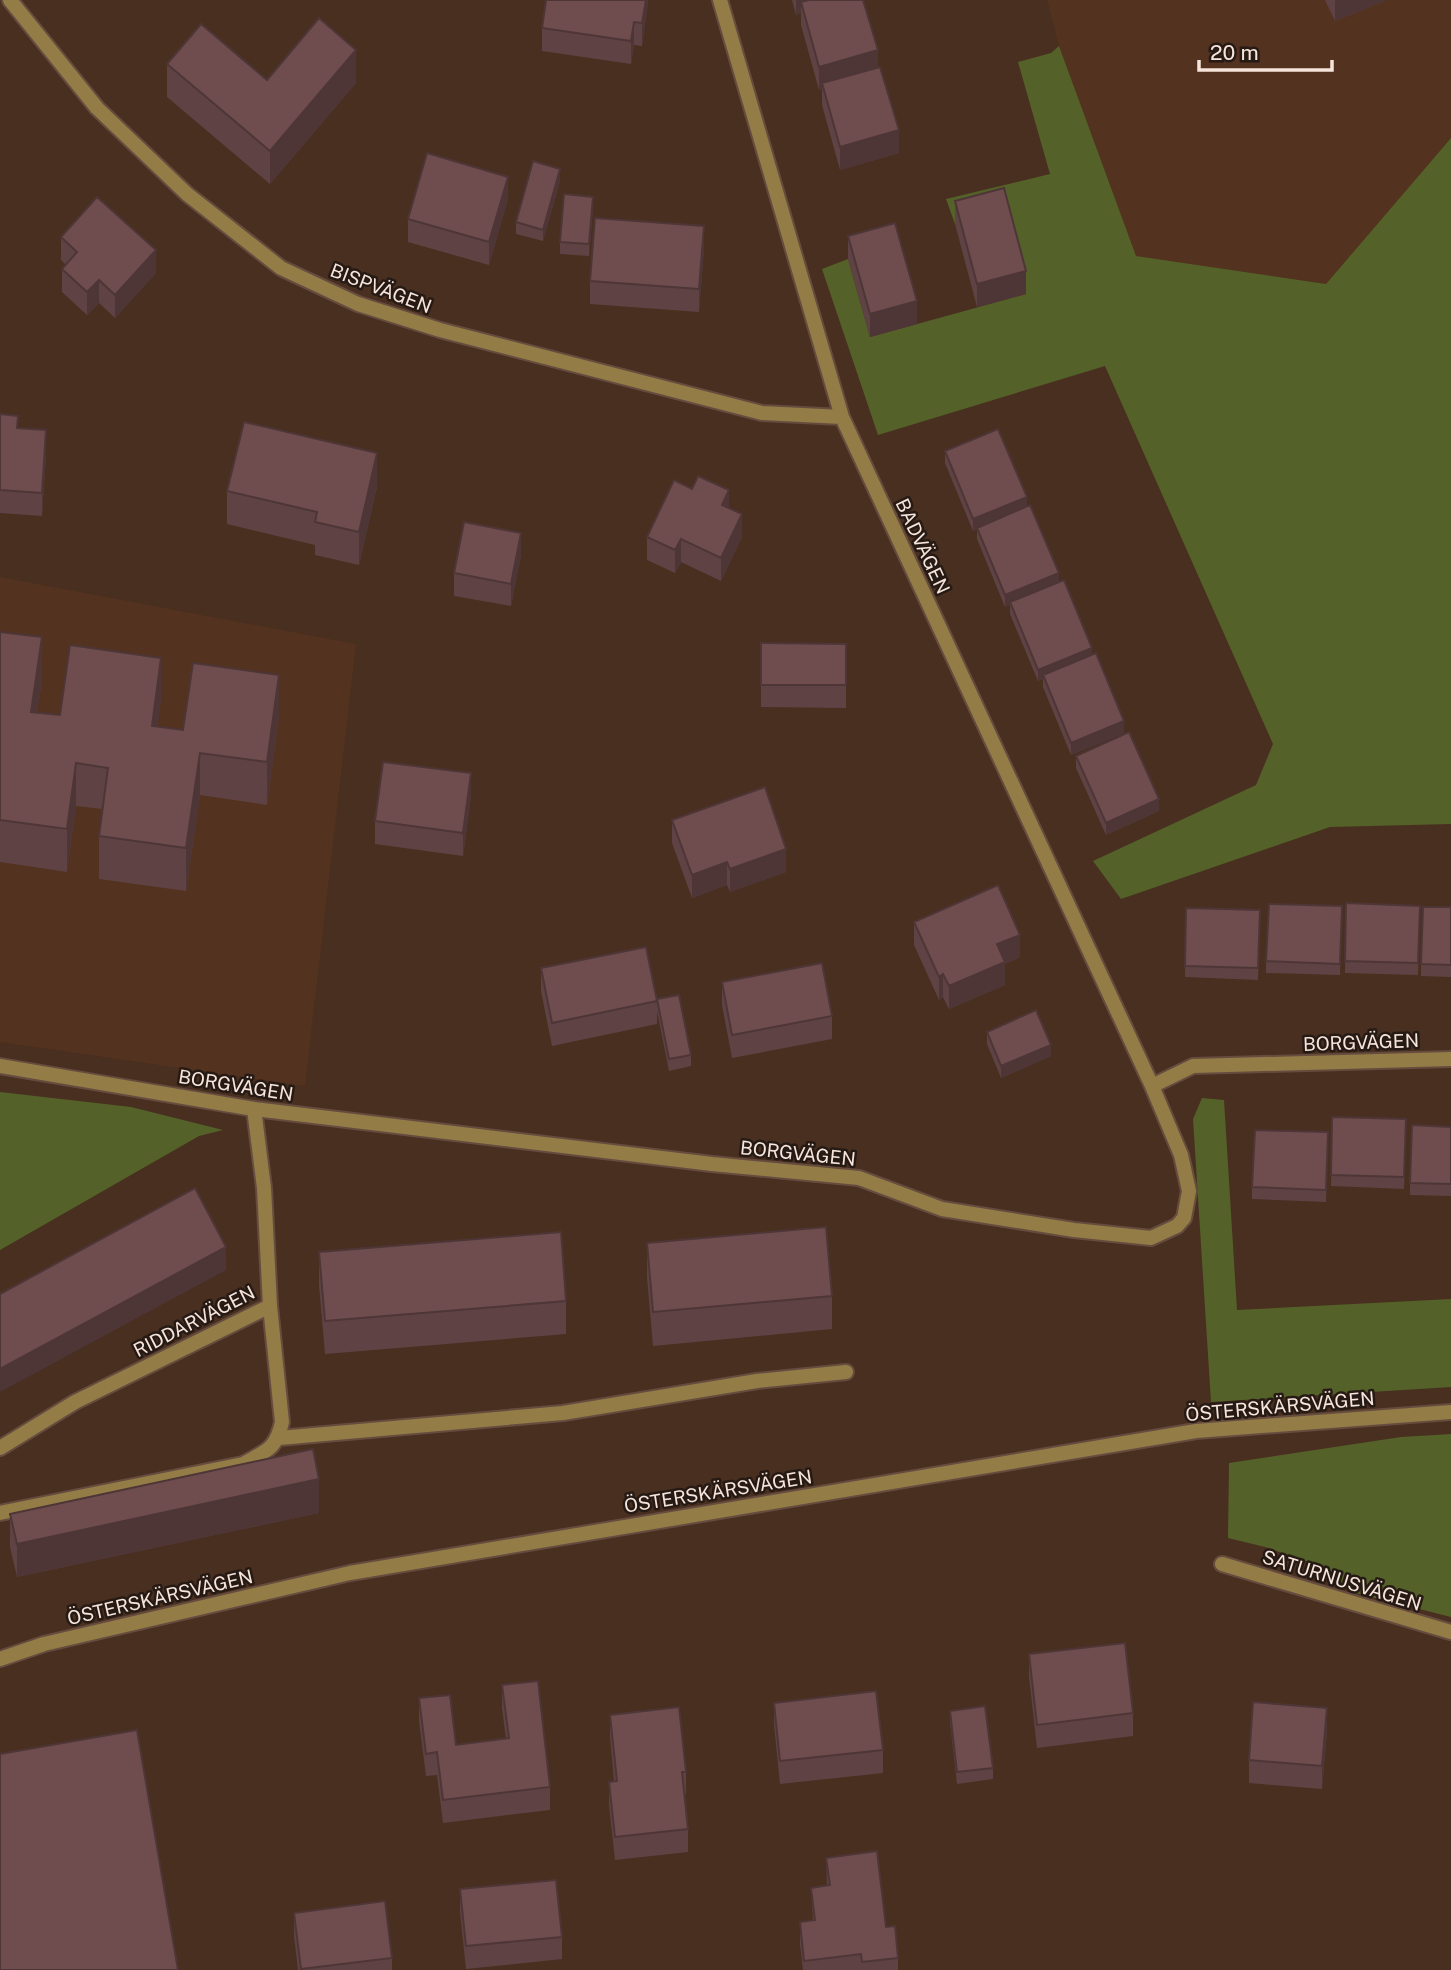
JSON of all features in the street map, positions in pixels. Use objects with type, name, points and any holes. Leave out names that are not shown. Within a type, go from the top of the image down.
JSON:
[{"type":"street","name":"BISPVÄGEN","points":[[10,0],[97,108],[187,194],[281,268],[358,304],[440,331],[762,413],[842,417]]},
{"type":"street","name":"BADVÄGEN","points":[[720,0],[842,417],[1152,1086]]},
{"type":"street","name":"BORGVÄGEN","points":[[0,1066],[254,1109],[712,1164],[859,1178],[942,1209],[1074,1230],[1151,1238],[1177,1226],[1184,1218],[1189,1191],[1181,1155],[1152,1086],[1193,1066],[1451,1059]]},
{"type":"street","name":"RIDDARVÄGEN","points":[[0,1448],[75,1402],[270,1306],[264,1188],[254,1109]]},
{"type":"street","points":[[0,1513],[243,1464],[272,1448],[279,1438],[282,1422],[270,1306]]},
{"type":"street","points":[[279,1438],[563,1413],[757,1381],[846,1372]]},
{"type":"street","name":"ÖSTERSKÄRSVÄGEN","points":[[0,1659],[44,1644],[350,1573],[1196,1431],[1451,1412]]},
{"type":"street","name":"SATURNUSVÄGEN","points":[[1222,1564],[1451,1632]]},
{"type":"shaded area","points":[[1047,0],[1451,0],[1451,138],[1326,284],[1135,256],[1059,46]]},
{"type":"shaded area","points":[[0,577],[356,644],[305,1086],[0,1042]]},
{"type":"green space","points":[[1059,46],[1136,256],[1326,284],[1451,138],[1451,824],[1330,827],[1121,899],[1093,861],[1256,785],[1273,744],[1105,366],[878,435],[822,269],[848,259],[870,337],[1026,294],[1004,211],[955,224],[946,199],[1050,174],[1018,62],[1051,53]]},
{"type":"green space","points":[[0,1092],[131,1107],[223,1130],[199,1136],[0,1250]]},
{"type":"green space","points":[[1202,1098],[1224,1100],[1237,1310],[1451,1299],[1451,1387],[1211,1402],[1193,1119]]},
{"type":"green space","points":[[1451,1434],[1451,1617],[1356,1593],[1321,1566],[1228,1538],[1229,1463],[1401,1437]]},
{"type":"building","points":[[546,0],[646,0],[642,23],[634,22],[631,41],[542,28]]},
{"type":"building","points":[[863,0],[878,50],[819,67],[801,2]]},
{"type":"building","points":[[319,18],[356,50],[270,151],[167,64],[201,24],[267,80]]},
{"type":"building","points":[[880,67],[899,130],[840,147],[822,83]]},
{"type":"building","points":[[427,153],[508,177],[489,242],[408,219]]},
{"type":"building","points":[[533,161],[560,169],[543,230],[516,222]]},
{"type":"building","points":[[1004,188],[1026,271],[977,284],[955,201]]},
{"type":"building","points":[[564,194],[593,197],[589,244],[560,242]]},
{"type":"building","points":[[97,197],[156,250],[115,295],[99,280],[87,292],[62,269],[77,252],[61,237]]},
{"type":"building","points":[[595,218],[704,226],[699,289],[590,281]]},
{"type":"building","points":[[895,223],[917,301],[870,314],[848,236]]},
{"type":"building","points":[[0,414],[18,416],[17,428],[46,430],[42,493],[0,490]]},
{"type":"building","points":[[244,422],[377,453],[359,532],[315,522],[317,512],[227,491]]},
{"type":"building","points":[[998,429],[1027,497],[973,519],[945,451]]},
{"type":"building","points":[[698,476],[729,490],[722,505],[742,514],[721,558],[681,539],[675,550],[647,537],[674,480],[692,489]]},
{"type":"building","points":[[1030,505],[1059,573],[1005,595],[977,528]]},
{"type":"building","points":[[464,522],[521,533],[511,584],[454,573]]},
{"type":"building","points":[[1064,580],[1092,648],[1038,670],[1010,602]]},
{"type":"building","points":[[0,632],[42,637],[31,712],[60,715],[70,645],[161,658],[152,726],[183,730],[193,663],[279,675],[267,762],[200,753],[186,848],[99,836],[108,768],[76,763],[67,829],[0,820]]},
{"type":"building","points":[[761,643],[846,644],[846,685],[761,685]]},
{"type":"building","points":[[1096,653],[1124,721],[1071,743],[1043,675]]},
{"type":"building","points":[[1129,732],[1159,799],[1106,823],[1076,756]]},
{"type":"building","points":[[383,762],[471,773],[463,833],[375,821]]},
{"type":"building","points":[[765,787],[786,849],[730,869],[727,862],[692,875],[672,820]]},
{"type":"building","points":[[998,885],[1020,935],[997,944],[1005,962],[949,986],[943,974],[939,977],[914,922]]},
{"type":"building","points":[[1346,903],[1420,906],[1418,963],[1345,961]]},
{"type":"building","points":[[1269,904],[1342,906],[1340,964],[1266,961]]},
{"type":"building","points":[[1423,907],[1451,907],[1451,965],[1421,964]]},
{"type":"building","points":[[1186,908],[1260,910],[1258,968],[1185,966]]},
{"type":"building","points":[[646,947],[657,1001],[552,1023],[541,968]]},
{"type":"building","points":[[822,963],[832,1016],[732,1035],[722,982]]},
{"type":"building","points":[[679,995],[691,1055],[669,1059],[657,999]]},
{"type":"building","points":[[1036,1010],[1051,1045],[1001,1066],[987,1032]]},
{"type":"building","points":[[1332,1117],[1406,1119],[1404,1177],[1331,1175]]},
{"type":"building","points":[[1412,1125],[1451,1127],[1451,1184],[1410,1183]]},
{"type":"building","points":[[1255,1130],[1328,1132],[1326,1190],[1252,1187]]},
{"type":"building","points":[[195,1188],[226,1247],[0,1369],[0,1294]]},
{"type":"building","points":[[826,1227],[832,1296],[653,1312],[647,1243]]},
{"type":"building","points":[[561,1232],[566,1301],[325,1321],[319,1252]]},
{"type":"building","points":[[313,1449],[319,1479],[17,1544],[10,1514]]},
{"type":"building","points":[[1125,1643],[1133,1713],[1037,1725],[1029,1654]]},
{"type":"building","points":[[538,1681],[550,1787],[443,1800],[437,1752],[426,1754],[419,1698],[450,1695],[456,1745],[509,1738],[502,1685]]},
{"type":"building","points":[[876,1691],[883,1750],[780,1761],[774,1703]]},
{"type":"building","points":[[1253,1702],[1327,1708],[1322,1766],[1249,1760]]},
{"type":"building","points":[[985,1706],[993,1768],[957,1772],[950,1711]]},
{"type":"building","points":[[679,1707],[686,1772],[682,1772],[688,1829],[615,1837],[609,1782],[617,1781],[610,1715]]},
{"type":"building","points":[[137,1730],[178,1970],[0,1970],[0,1754]]},
{"type":"building","points":[[877,1851],[886,1927],[895,1926],[898,1958],[862,1962],[861,1954],[804,1961],[800,1922],[815,1920],[811,1888],[830,1885],[826,1858]]},
{"type":"building","points":[[556,1880],[562,1937],[466,1946],[460,1889]]},
{"type":"building","points":[[385,1901],[392,1958],[301,1969],[294,1913]]}]
